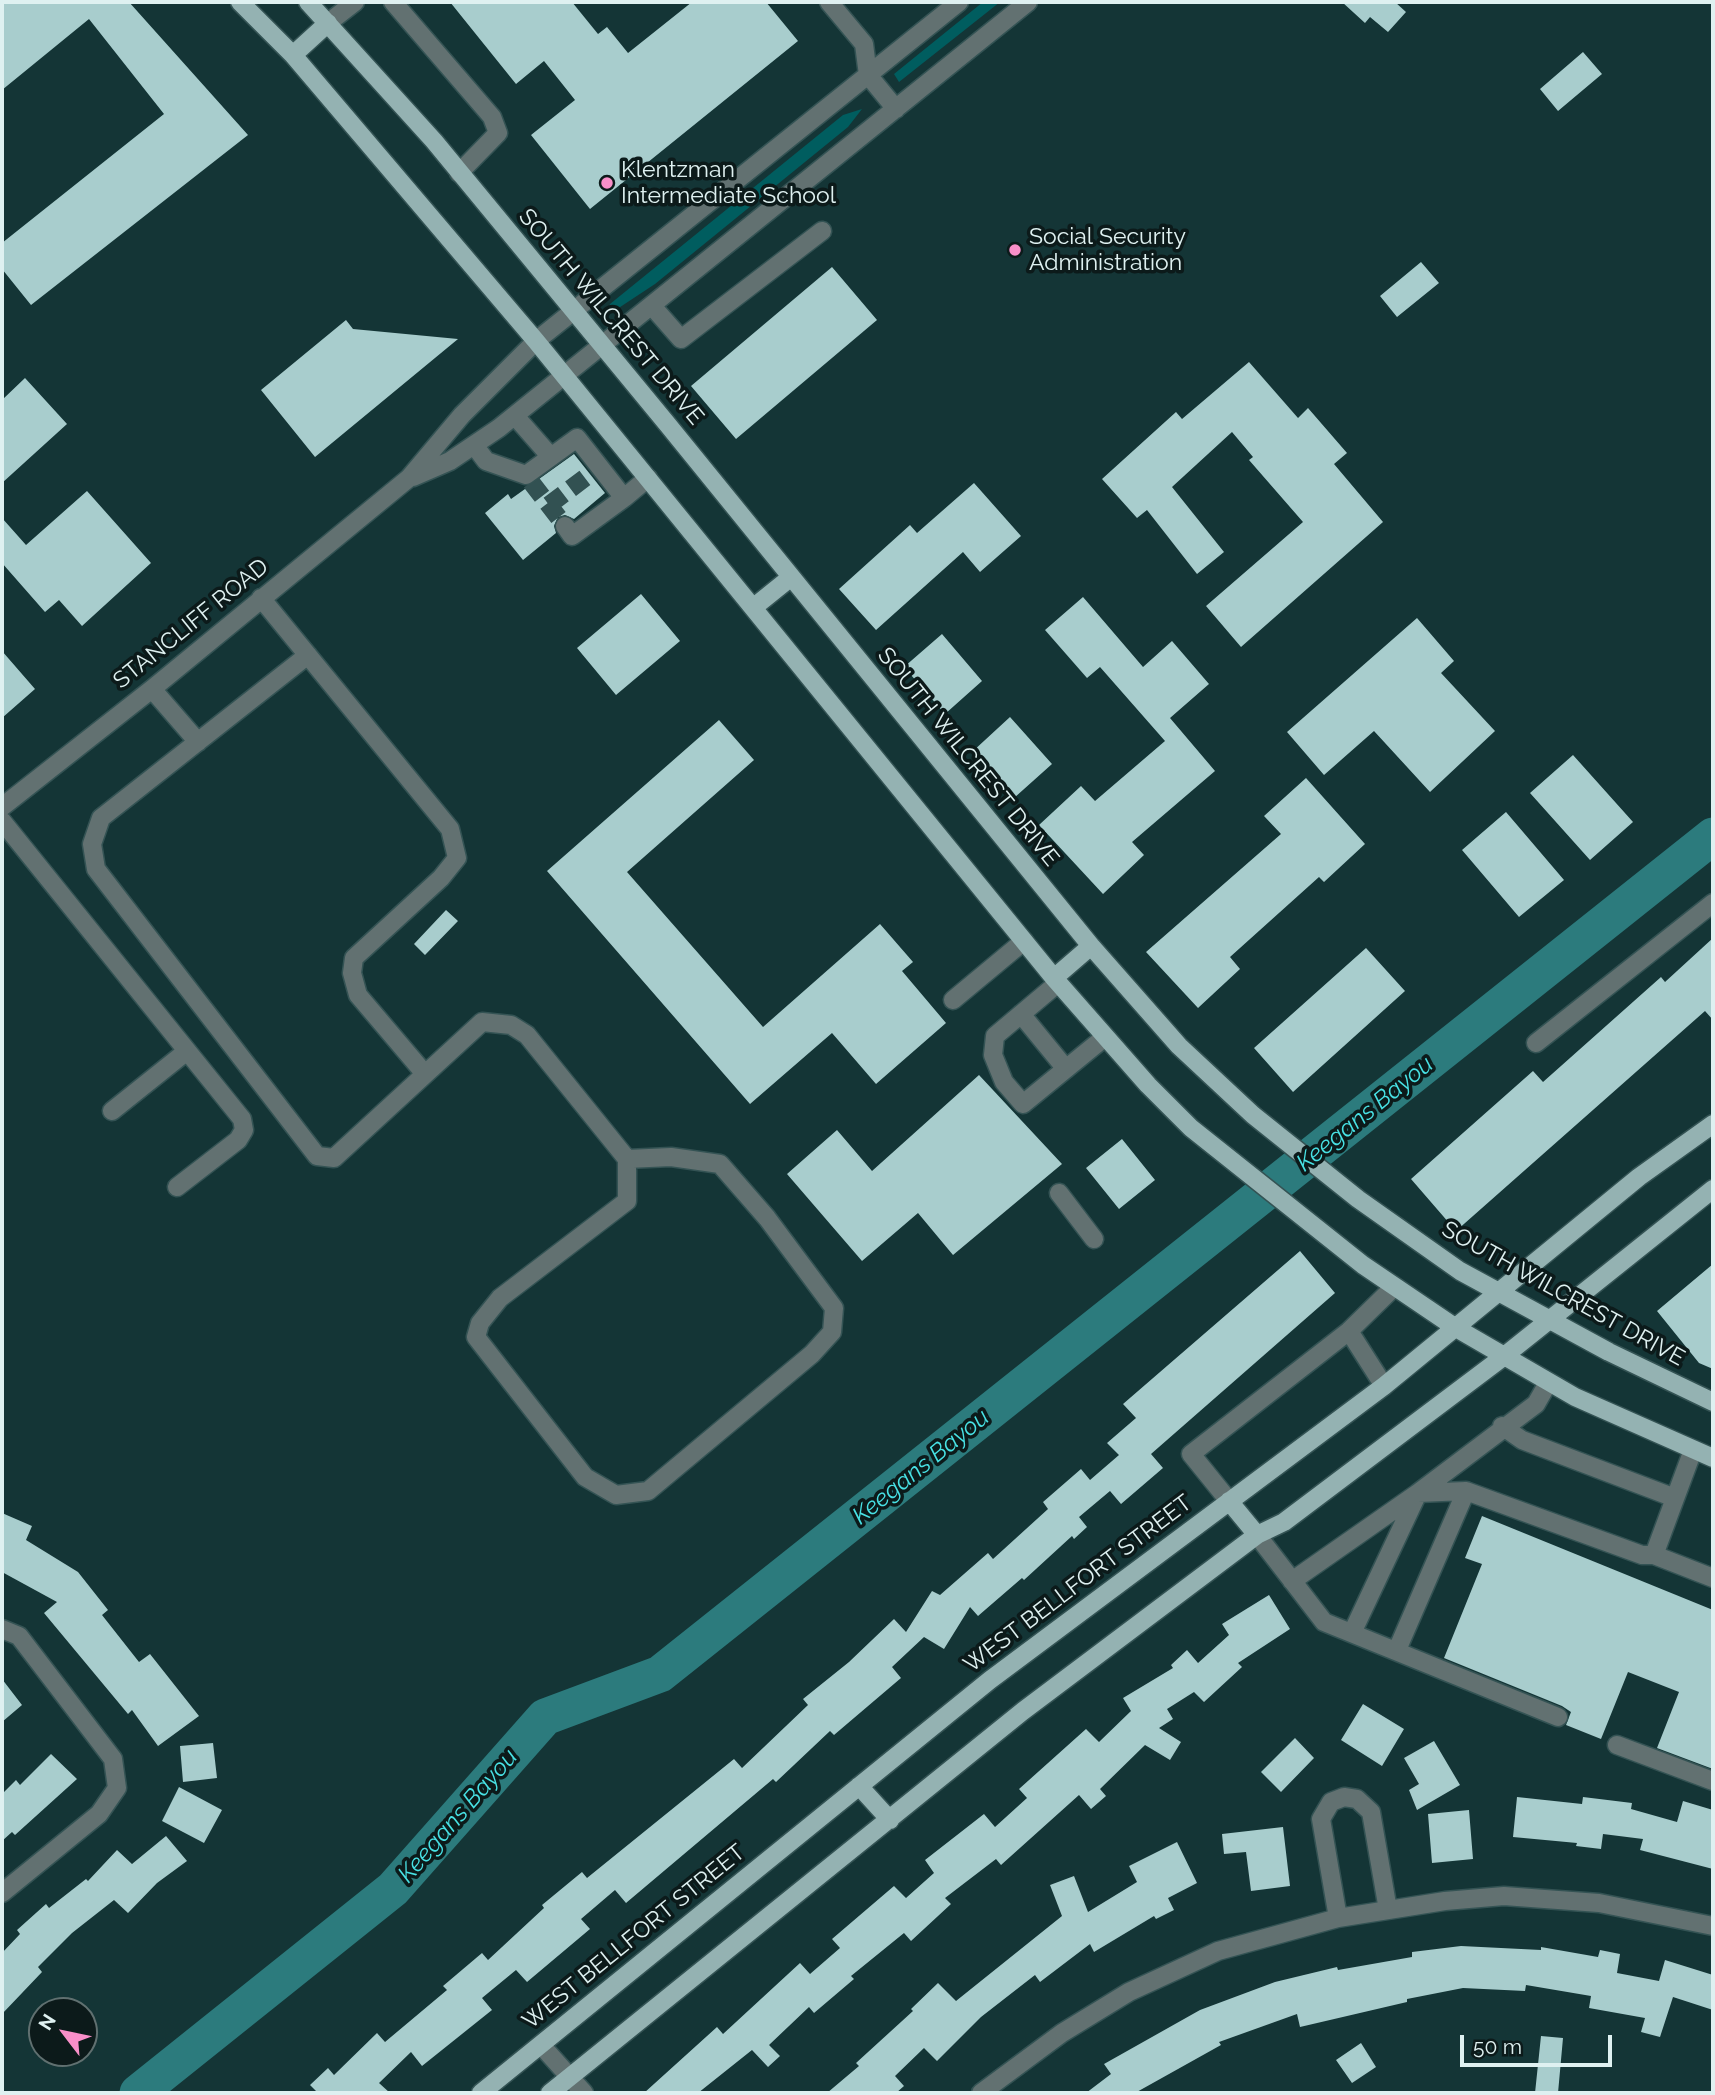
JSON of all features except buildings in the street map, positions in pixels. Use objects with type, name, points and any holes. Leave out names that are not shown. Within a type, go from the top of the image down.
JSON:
[{"type":"main road","points":[[240,2],[293,55],[536,341],[1056,980],[1148,1085],[1235,1165],[1363,1265],[1456,1328],[1548,1383],[1713,1458]]},
{"type":"main road","name":"SOUTH WILCREST DRIVE","points":[[308,2],[460,173],[1091,946],[1179,1045],[1274,1131],[1348,1191],[1460,1270],[1551,1320],[1713,1402]]},
{"type":"main road","points":[[293,55],[328,23]]},
{"type":"main road","points":[[754,607],[790,578]]},
{"type":"main road","points":[[1056,980],[1091,946]]},
{"type":"main road","name":"WEST BELLFORT STREET","points":[[481,2093],[1001,1672],[1384,1386],[1639,1177],[1713,1124]]},
{"type":"main road","points":[[550,2093],[1023,1711],[1257,1535],[1284,1522],[1503,1357],[1713,1189]]},
{"type":"main road","points":[[1228,1501],[1257,1535]]},
{"type":"main road","points":[[859,1786],[890,1820]]},
{"type":"street","points":[[328,23],[355,2]]},
{"type":"street","points":[[393,2],[492,117],[498,133],[460,173]]},
{"type":"street","points":[[829,2],[844,10],[864,44],[868,75],[896,108]]},
{"type":"street","name":"STANCLIFF ROAD","points":[[2,807],[152,689],[409,478],[462,415],[536,341],[959,2]]},
{"type":"street","name":"STANCLIFF ROAD","points":[[409,478],[450,461],[515,416],[1028,2]]},
{"type":"street","points":[[652,306],[681,340],[822,231]]},
{"type":"street","points":[[515,416],[551,457]]},
{"type":"street","points":[[474,445],[486,461],[528,479],[551,457],[601,421]]},
{"type":"street","points":[[577,438],[595,470],[624,498]]},
{"type":"street","points":[[565,526],[572,536],[648,478]]},
{"type":"street","points":[[261,598],[450,830],[457,858],[441,878],[354,958],[352,973],[358,995],[425,1074]]},
{"type":"street","points":[[308,655],[101,818],[92,844],[96,869],[317,1156],[334,1158],[482,1023],[511,1025],[527,1035],[627,1159],[627,1200],[500,1298],[480,1323],[477,1338],[585,1478],[616,1495],[648,1491],[812,1354],[832,1332],[834,1308],[767,1219],[720,1164],[671,1157],[627,1159]]},
{"type":"street","points":[[152,689],[198,742]]},
{"type":"street","points":[[2,821],[242,1119],[244,1130],[238,1140],[177,1188]]},
{"type":"street","points":[[1536,1043],[1713,903]]},
{"type":"street","points":[[953,1000],[1024,941]]},
{"type":"street","points":[[1056,980],[995,1036],[993,1055],[1004,1082],[1023,1104],[1105,1037]]},
{"type":"street","points":[[1021,1014],[1066,1069]]},
{"type":"street","points":[[112,1111],[187,1051]]},
{"type":"street","points":[[1059,1193],[1094,1240]]},
{"type":"street","points":[[1228,1501],[1191,1454],[1349,1331],[1394,1287]]},
{"type":"street","points":[[1349,1331],[1384,1386]]},
{"type":"street","points":[[1292,1581],[1418,1493],[1502,1426],[1536,1404],[1548,1383]]},
{"type":"street","points":[[1502,1426],[1522,1440],[1675,1498]]},
{"type":"street","points":[[1654,1555],[1693,1450]]},
{"type":"street","points":[[1418,1493],[1466,1491],[1713,1578]]},
{"type":"street","points":[[1397,1650],[1466,1491]]},
{"type":"street","points":[[1352,1633],[1418,1493]]},
{"type":"street","points":[[1257,1535],[1324,1622],[1558,1717]]},
{"type":"street","points":[[2,1629],[19,1636],[114,1759],[117,1788],[99,1814],[2,1893]]},
{"type":"street","points":[[1617,1745],[1713,1781]]},
{"type":"street","points":[[1338,1918],[1321,1826],[1327,1807],[1344,1797],[1357,1799],[1371,1812],[1388,1910]]},
{"type":"street","points":[[981,2093],[1062,2033],[1129,1992],[1217,1951],[1338,1918],[1504,1896],[1599,1903],[1713,1926]]},
{"type":"street","points":[[541,2045],[584,2093]]},
{"type":"shaded area","points":[[983,2],[1000,2],[899,82],[894,74]]},
{"type":"shaded area","points":[[862,109],[848,127],[655,284],[605,317],[610,304],[843,115]]},
{"type":"waterway","name":"Keegans Bayou","points":[[138,2093],[393,1889],[545,1717],[660,1674],[1713,836]]},
{"type":"tunnel","points":[[549,505],[590,474]]},
{"type":"tunnel","points":[[531,482],[565,526]]},
{"type":"place","name":"Klentzman Intermediate School","points":[[607,183]]},
{"type":"place","name":"Social Security Administration","points":[[1015,250]]}]
